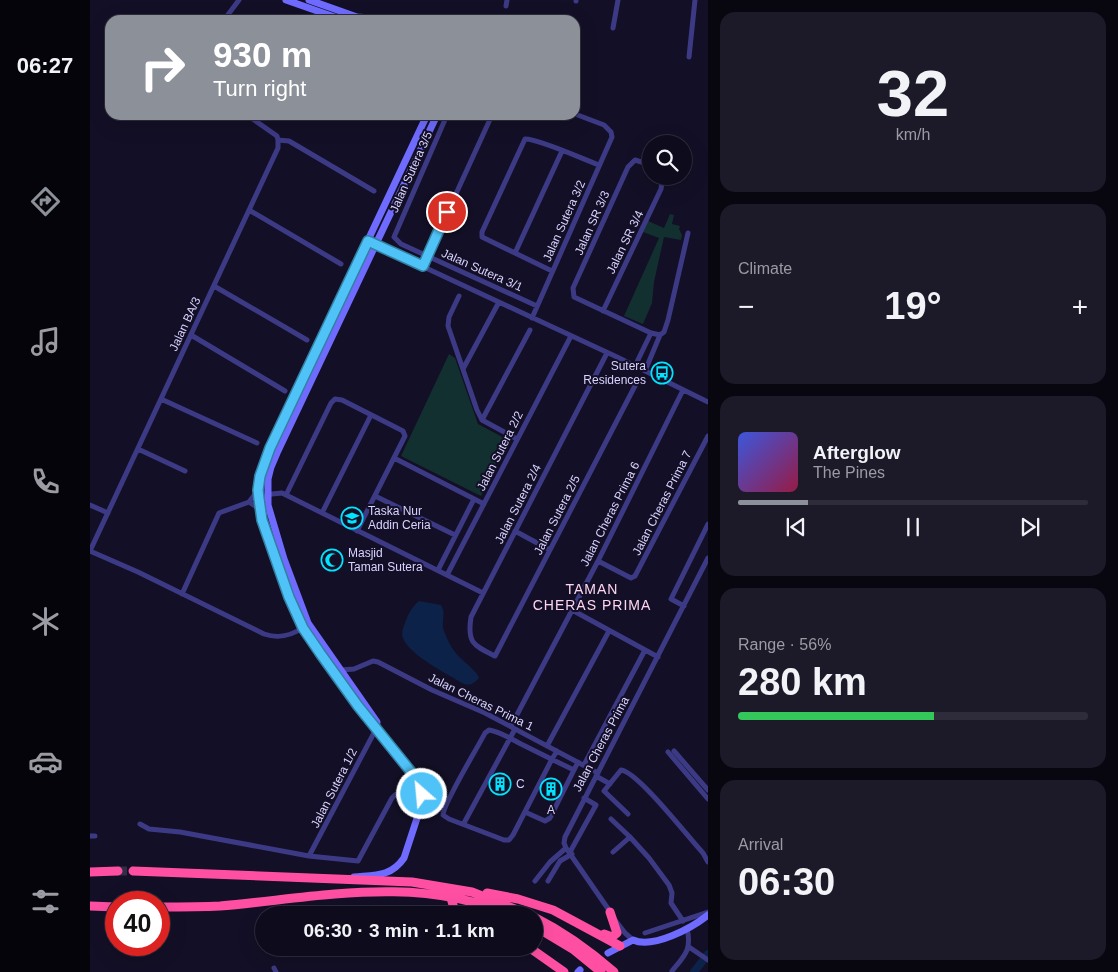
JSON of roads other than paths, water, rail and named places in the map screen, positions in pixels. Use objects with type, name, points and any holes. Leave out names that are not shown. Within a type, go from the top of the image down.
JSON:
[{"type":"highway","points":[[90,872],[118,871]]},
{"type":"highway","points":[[132,871],[412,882],[472,892],[483,892],[534,903],[569,917],[620,946]]},
{"type":"highway","points":[[170,907],[218,906],[340,894],[394,892],[427,893],[469,900],[485,906]]},
{"type":"highway","points":[[472,892],[507,906]]},
{"type":"highway","points":[[451,898],[453,906]]},
{"type":"highway","points":[[90,906],[105,907]]},
{"type":"highway","points":[[596,932],[612,937],[618,933],[610,912]]},
{"type":"highway","points":[[543,922],[580,943],[614,972]]},
{"type":"highway","points":[[543,931],[574,950],[601,972]]},
{"type":"highway","points":[[541,956],[564,972]]},
{"type":"street","points":[[228,15],[239,0]]},
{"type":"street","points":[[286,0],[324,6],[336,15]]},
{"type":"street","points":[[309,0],[351,15]]},
{"type":"street","points":[[612,28],[618,0]]},
{"type":"street","points":[[689,57],[695,0]]},
{"type":"street","name":"Jalan Sutera 3/2","points":[[532,318],[612,137],[611,132],[604,125],[580,116]]},
{"type":"street","points":[[255,120],[277,136],[278,140],[289,142],[374,191]]},
{"type":"street","points":[[329,879],[382,874],[390,872],[398,866],[404,858],[422,803],[422,794],[412,773],[347,692],[306,626],[285,587],[262,520],[258,490],[261,471],[266,457],[425,120]]},
{"type":"street","points":[[376,729],[377,722],[341,670],[306,626],[268,505],[270,468],[435,120]]},
{"type":"street","name":"Jalan Sutera 3/5","points":[[394,237],[446,120]]},
{"type":"street","points":[[423,266],[490,120]]},
{"type":"street","points":[[552,271],[482,237],[482,232],[526,139],[599,165]]},
{"type":"street","name":"Jalan BA/3","points":[[90,551],[278,148],[278,140]]},
{"type":"street","points":[[515,253],[562,151]]},
{"type":"street","name":"Jalan SR 3/3","points":[[603,311],[574,297],[573,288],[628,167],[635,160],[642,162]]},
{"type":"street","name":"Jalan SR 3/4","points":[[603,311],[660,185]]},
{"type":"street","points":[[249,210],[341,264]]},
{"type":"street","points":[[645,371],[660,335],[666,327],[688,233]]},
{"type":"street","name":"Jalan Sutera 3/1","points":[[394,237],[401,244],[537,306]]},
{"type":"street","points":[[368,241],[607,352],[708,402]]},
{"type":"street","points":[[214,286],[307,340]]},
{"type":"street","points":[[460,296],[448,321],[477,410],[482,420],[518,439]]},
{"type":"street","points":[[463,368],[498,302]]},
{"type":"street","points":[[603,311],[651,333],[660,335]]},
{"type":"street","points":[[482,420],[530,330]]},
{"type":"street","points":[[635,366],[651,333]]},
{"type":"street","points":[[191,335],[285,391]]},
{"type":"street","name":"Jalan Sutera 2/2","points":[[447,575],[571,336]]},
{"type":"street","name":"Jalan Sutera 2/4","points":[[495,656],[472,643],[470,617],[607,352]]},
{"type":"street","name":"Jalan Sutera 2/5","points":[[495,656],[637,382]]},
{"type":"street","name":"Jalan Cheras Prima 6","points":[[464,823],[510,738],[513,728],[683,390]]},
{"type":"street","points":[[161,399],[257,443]]},
{"type":"street","points":[[286,495],[331,403],[336,399],[342,400],[403,431],[405,436],[358,531]]},
{"type":"street","points":[[322,513],[370,414]]},
{"type":"street","name":"Jalan Cheras Prima 7","points":[[598,561],[633,578],[635,576],[708,436]]},
{"type":"street","points":[[138,449],[185,471]]},
{"type":"street","points":[[394,458],[484,504]]},
{"type":"street","points":[[182,594],[219,513],[249,502],[258,490]]},
{"type":"street","points":[[259,499],[278,493],[286,495],[483,593]]},
{"type":"street","points":[[375,496],[456,536]]},
{"type":"street","points":[[438,570],[474,499]]},
{"type":"street","points":[[249,502],[261,510]]},
{"type":"street","points":[[90,505],[108,513]]},
{"type":"street","points":[[684,606],[671,599],[708,524]]},
{"type":"street","points":[[515,531],[550,550]]},
{"type":"street","points":[[90,551],[138,572],[272,637],[286,636],[306,626]]},
{"type":"street","name":"Jalan Cheras Prima","points":[[569,852],[564,843],[564,837],[589,801],[598,775],[708,558]]},
{"type":"street","points":[[572,610],[658,657]]},
{"type":"street","points":[[547,746],[609,631]]},
{"type":"street","points":[[525,812],[542,820],[548,820],[574,770],[581,764],[645,650]]},
{"type":"street","name":"Jalan Cheras Prima 1","points":[[341,670],[354,669],[373,661],[378,662],[432,690],[485,713],[581,764],[608,783]]},
{"type":"street","points":[[349,681],[354,669]]},
{"type":"street","name":"Jalan Sutera 1/2","points":[[310,856],[376,729]]},
{"type":"street","points":[[556,751],[552,760],[513,835],[509,840],[504,840],[445,817],[443,812],[485,733],[489,730],[498,731],[552,760],[574,770]]},
{"type":"street","points":[[674,751],[708,790]]},
{"type":"street","points":[[668,752],[708,799]]},
{"type":"street","points":[[628,814],[604,791],[608,783],[621,770],[632,774],[703,853],[708,862]]},
{"type":"street","points":[[140,824],[149,829],[180,832],[310,856],[358,861],[392,798],[408,788],[412,779],[412,773]]},
{"type":"street","points":[[408,788],[422,794]]},
{"type":"street","points":[[548,881],[560,860],[569,852],[596,805],[589,801]]},
{"type":"street","points":[[611,819],[649,858],[671,889],[671,903],[683,921]]},
{"type":"street","points":[[613,852],[630,837]]},
{"type":"street","points":[[535,881],[550,862],[569,852]]},
{"type":"street","points":[[569,852],[624,933],[633,940],[651,942],[687,928],[708,914]]},
{"type":"street","points":[[645,933],[708,914]]},
{"type":"street","points":[[672,971],[689,947],[687,928]]},
{"type":"street","points":[[620,946],[625,940],[624,933]]},
{"type":"street","points":[[608,953],[633,940]]},
{"type":"street","points":[[689,947],[708,960]]},
{"type":"water","points":[[419,601],[441,605],[444,614],[443,628],[454,650],[475,671],[479,678],[474,683],[464,684],[421,658],[407,644],[402,636],[402,632],[410,611]]},
{"type":"waterway","points":[[694,972],[708,954]]},
{"type":"tunnel","points":[[118,871],[133,871]]},
{"type":"place","name":"Sutera Residences","points":[[662,373]]},
{"type":"place","name":"Taska Nur Addin Ceria","points":[[352,518]]},
{"type":"place","name":"Masjid Taman Sutera","points":[[332,560]]},
{"type":"place","name":"C","points":[[500,784]]},
{"type":"place","name":"A","points":[[551,789]]},
{"type":"district","name":"TAMAN CHERAS PRIMA","points":[[592,598]]}]
